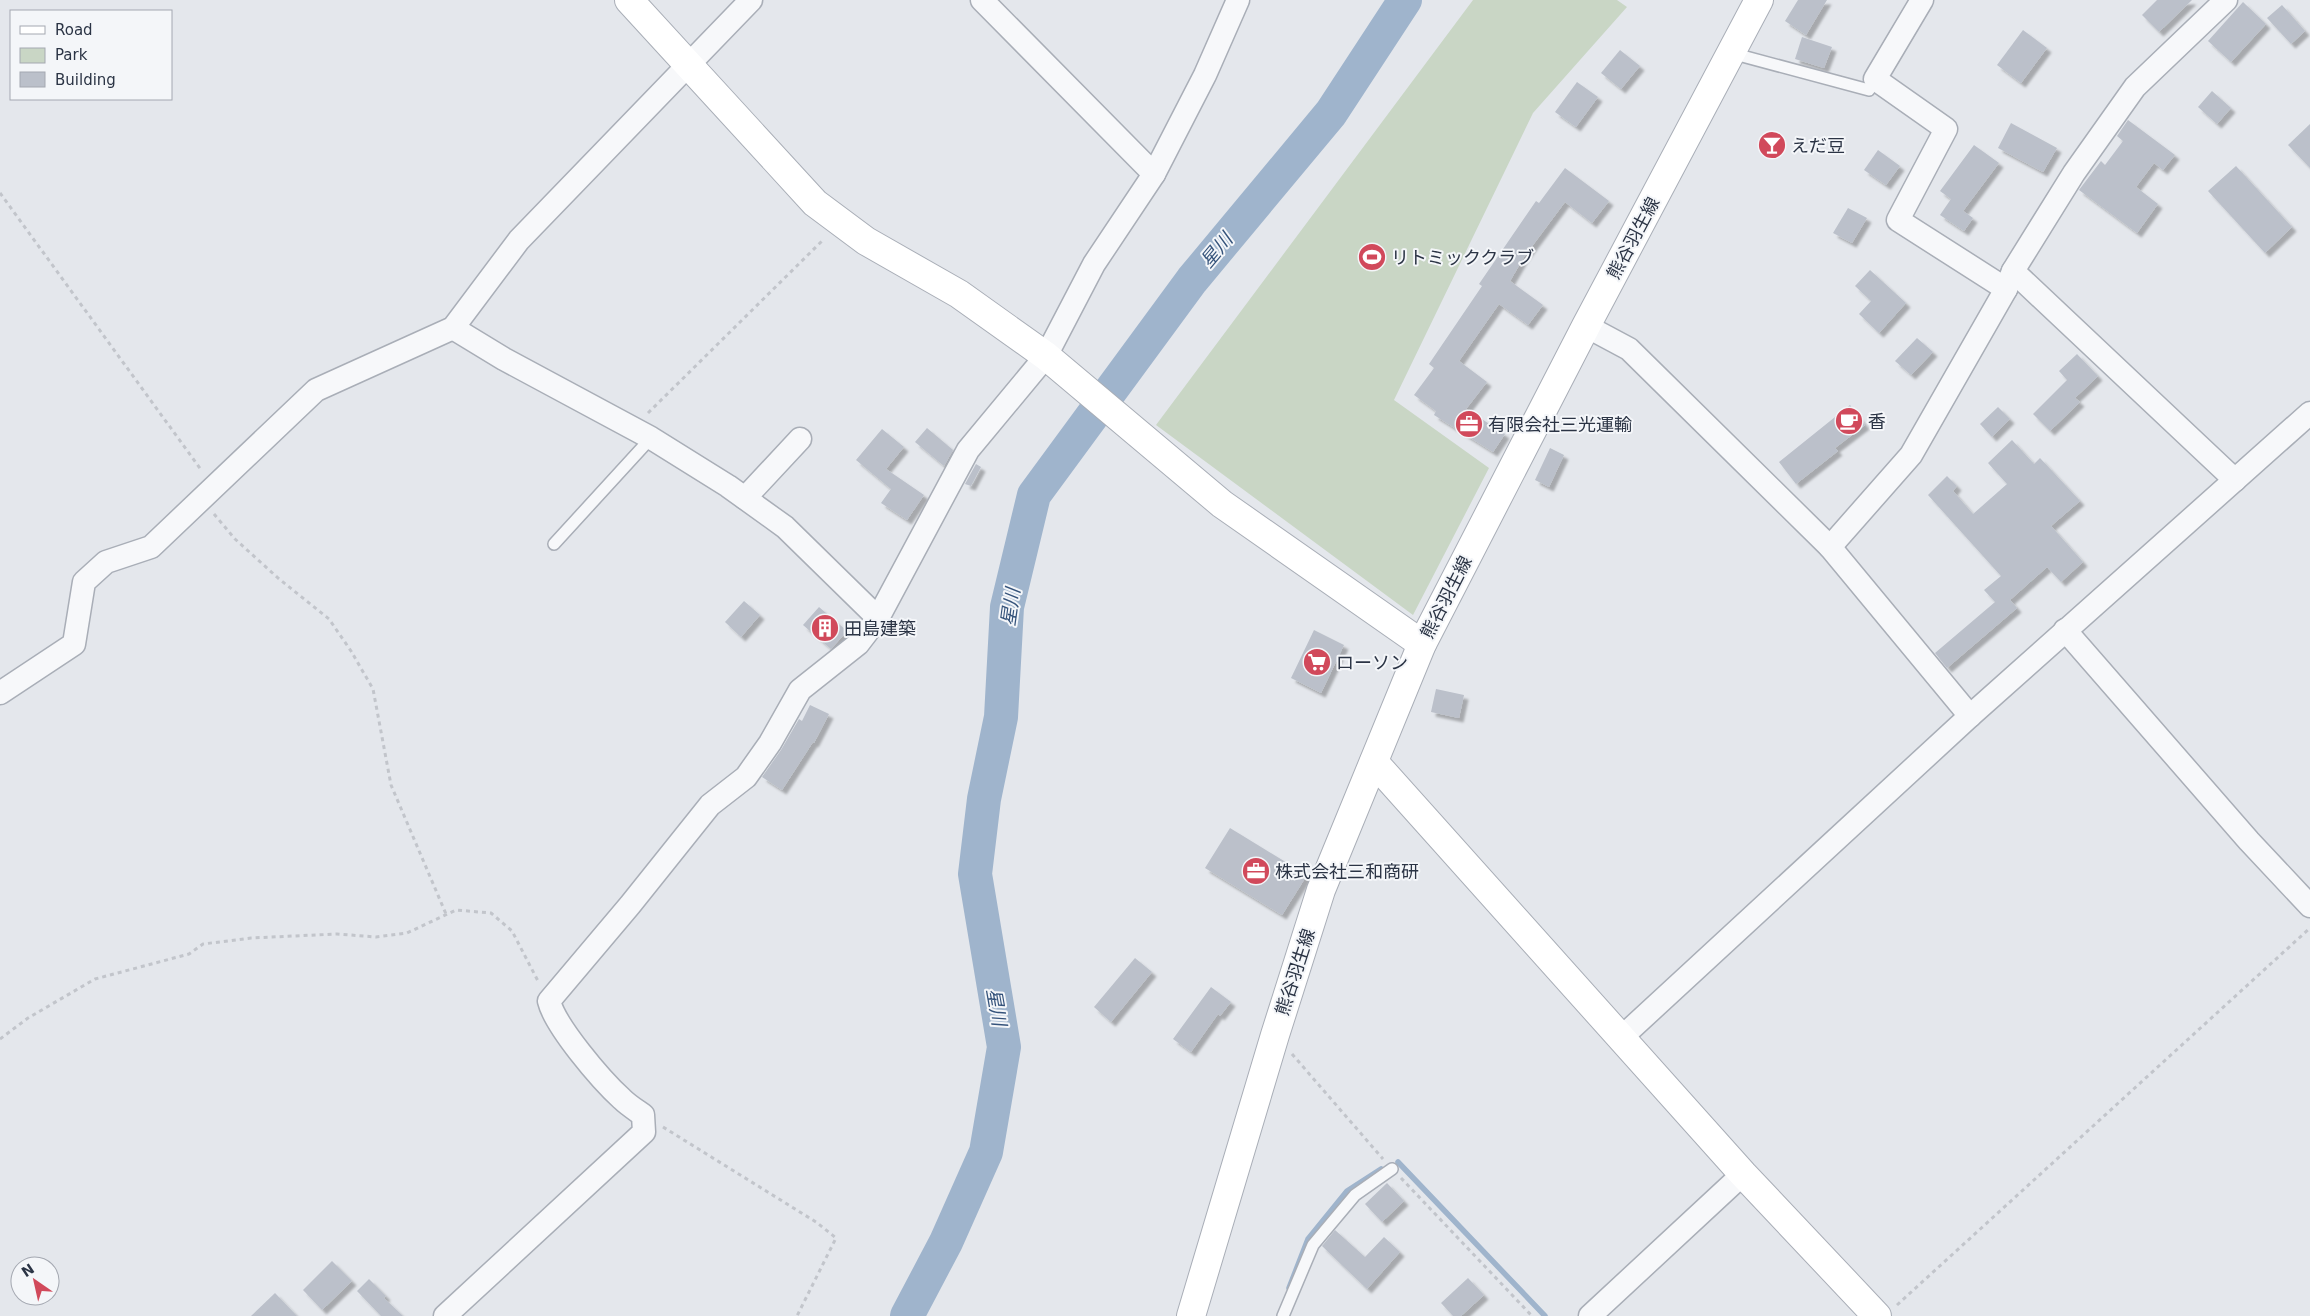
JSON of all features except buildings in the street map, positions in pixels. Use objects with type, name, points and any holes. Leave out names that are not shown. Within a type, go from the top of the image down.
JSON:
[{"type":"street","points":[[629,0],[815,202],[835,219],[866,241],[959,294],[1053,363],[1229,509],[1422,644]]},
{"type":"street","points":[[0,692],[74,644],[84,582],[106,562],[151,547],[250,455],[316,390],[453,328],[519,240],[750,0]]},
{"type":"street","points":[[982,0],[1154,174]]},
{"type":"street","points":[[444,1316],[644,1132],[643,1115],[622,1099],[584,1056],[551,1012],[549,1001],[630,905],[710,805],[746,777],[770,743],[800,690],[858,644],[878,618],[968,450],[1053,363],[1094,264],[1154,174],[1206,75],[1238,0]]},
{"type":"street","name":"熊谷羽生線","points":[[1191,1316],[1275,1035],[1321,890],[1422,644],[1586,326],[1759,0]]},
{"type":"street","points":[[1922,0],[1875,79],[1946,129],[1898,220],[2009,280],[2236,480]]},
{"type":"street","points":[[1830,547],[1911,455],[2009,280],[2074,173],[2135,88],[2226,0]]},
{"type":"street","points":[[1586,326],[1629,349],[1830,547],[1970,716]]},
{"type":"street","points":[[453,328],[504,359],[642,433],[745,498],[785,527],[878,618]]},
{"type":"street","points":[[1622,1037],[1970,716],[2310,413]]},
{"type":"street","points":[[745,498],[800,439]]},
{"type":"street","points":[[2065,630],[2249,841],[2310,906]]},
{"type":"street","points":[[1374,762],[1743,1174],[1885,1313]]},
{"type":"street","points":[[1590,1316],[1743,1174]]},
{"type":"lane","points":[[1730,53],[1869,90],[1875,79]]},
{"type":"lane","points":[[554,544],[642,433]]},
{"type":"lane","points":[[1283,1316],[1313,1245],[1356,1195],[1392,1169]]},
{"type":"path","points":[[0,193],[207,493],[235,539],[278,578],[329,619],[351,651],[373,689],[391,786],[446,914]]},
{"type":"path","points":[[642,433],[822,241]]},
{"type":"path","points":[[0,1039],[28,1018],[95,979],[189,954],[203,944],[251,938],[336,934],[376,938],[407,933],[456,910],[491,913],[512,931],[549,1001]]},
{"type":"path","points":[[1885,1313],[2310,928]]},
{"type":"path","points":[[643,1115],[816,1222],[836,1238],[798,1316]]},
{"type":"green space","name":"リトミッククラブ","points":[[1473,0],[1617,0],[1627,7],[1533,113],[1394,400],[1489,468],[1413,615],[1156,425]]},
{"type":"waterway","name":"星川","points":[[907,1316],[946,1242],[986,1152],[1004,1047],[975,874],[984,799],[1001,717],[1007,607],[1034,495],[1192,280],[1331,113],[1405,0]]},
{"type":"waterway","points":[[1398,1162],[1545,1316]]},
{"type":"waterway","points":[[1289,1288],[1308,1239],[1347,1191],[1381,1169]]},
{"type":"place","name":"えだ豆","points":[[1772,145]]},
{"type":"place","name":"リトミッククラブ","points":[[1372,257]]},
{"type":"place","name":"香","points":[[1849,421]]},
{"type":"place","name":"有限会社三光運輸","points":[[1469,424]]},
{"type":"place","name":"田島建築","points":[[825,628]]},
{"type":"place","name":"ローソン","points":[[1317,662]]},
{"type":"place","name":"株式会社三和商研","points":[[1256,871]]}]
